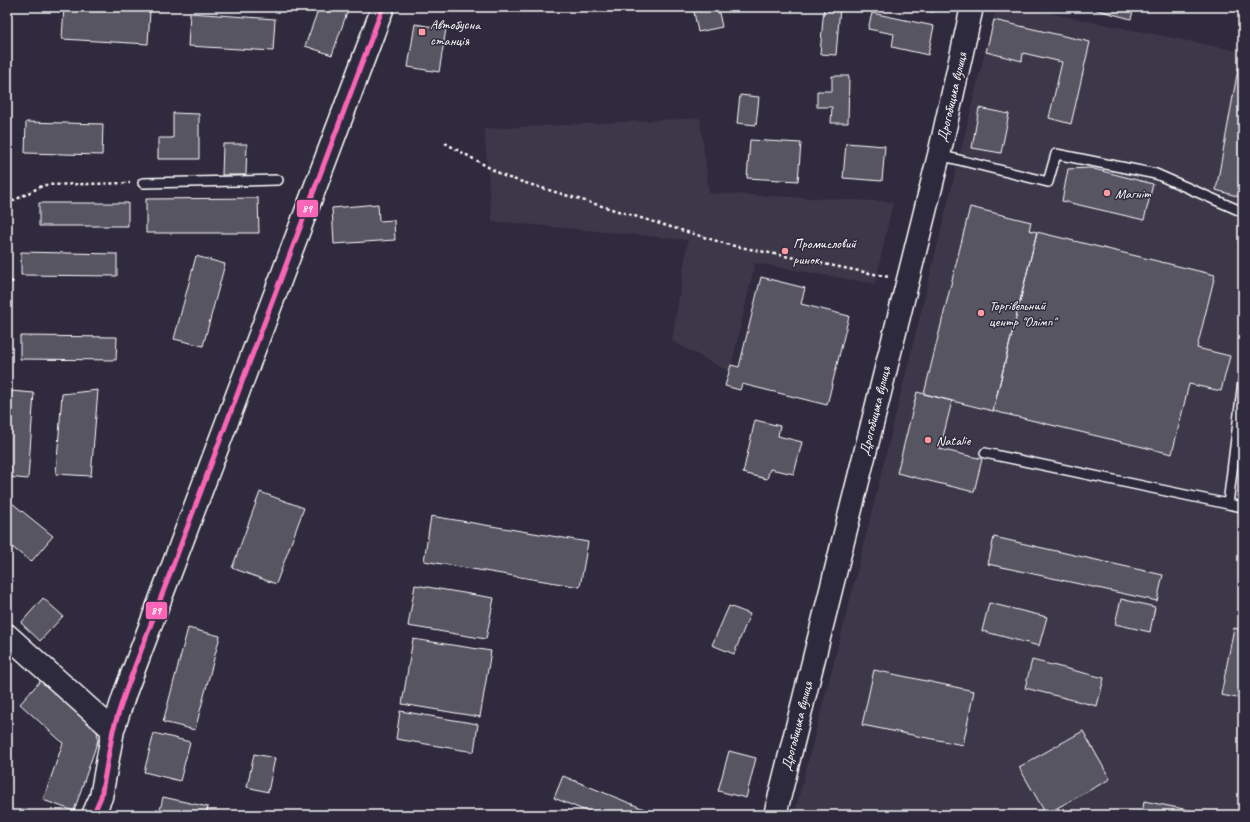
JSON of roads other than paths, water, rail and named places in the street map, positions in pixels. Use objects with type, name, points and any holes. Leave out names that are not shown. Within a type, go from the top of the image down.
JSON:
[{"type":"street","points":[[93,815],[101,797],[113,730],[125,693],[383,7]]},
{"type":"street","name":"Дрогобицька вулиця","points":[[775,815],[939,155],[972,7]]},
{"type":"street","points":[[7,635],[113,730]]},
{"type":"lane","points":[[939,155],[1048,182],[1056,154],[1156,174],[1243,212]]},
{"type":"lane","points":[[143,183],[278,180]]},
{"type":"lane","points":[[1228,504],[1243,382]]},
{"type":"lane","points":[[985,453],[1243,507]]},
{"type":"place","name":"Автобусна станція","points":[[422,32]]},
{"type":"place","name":"Магніт","points":[[1107,193]]},
{"type":"place","name":"Промисловий ринок","points":[[785,251]]},
{"type":"place","name":"Торгівельний центр \"Олімп\"","points":[[981,313]]},
{"type":"place","name":"Natalie","points":[[928,440]]}]
